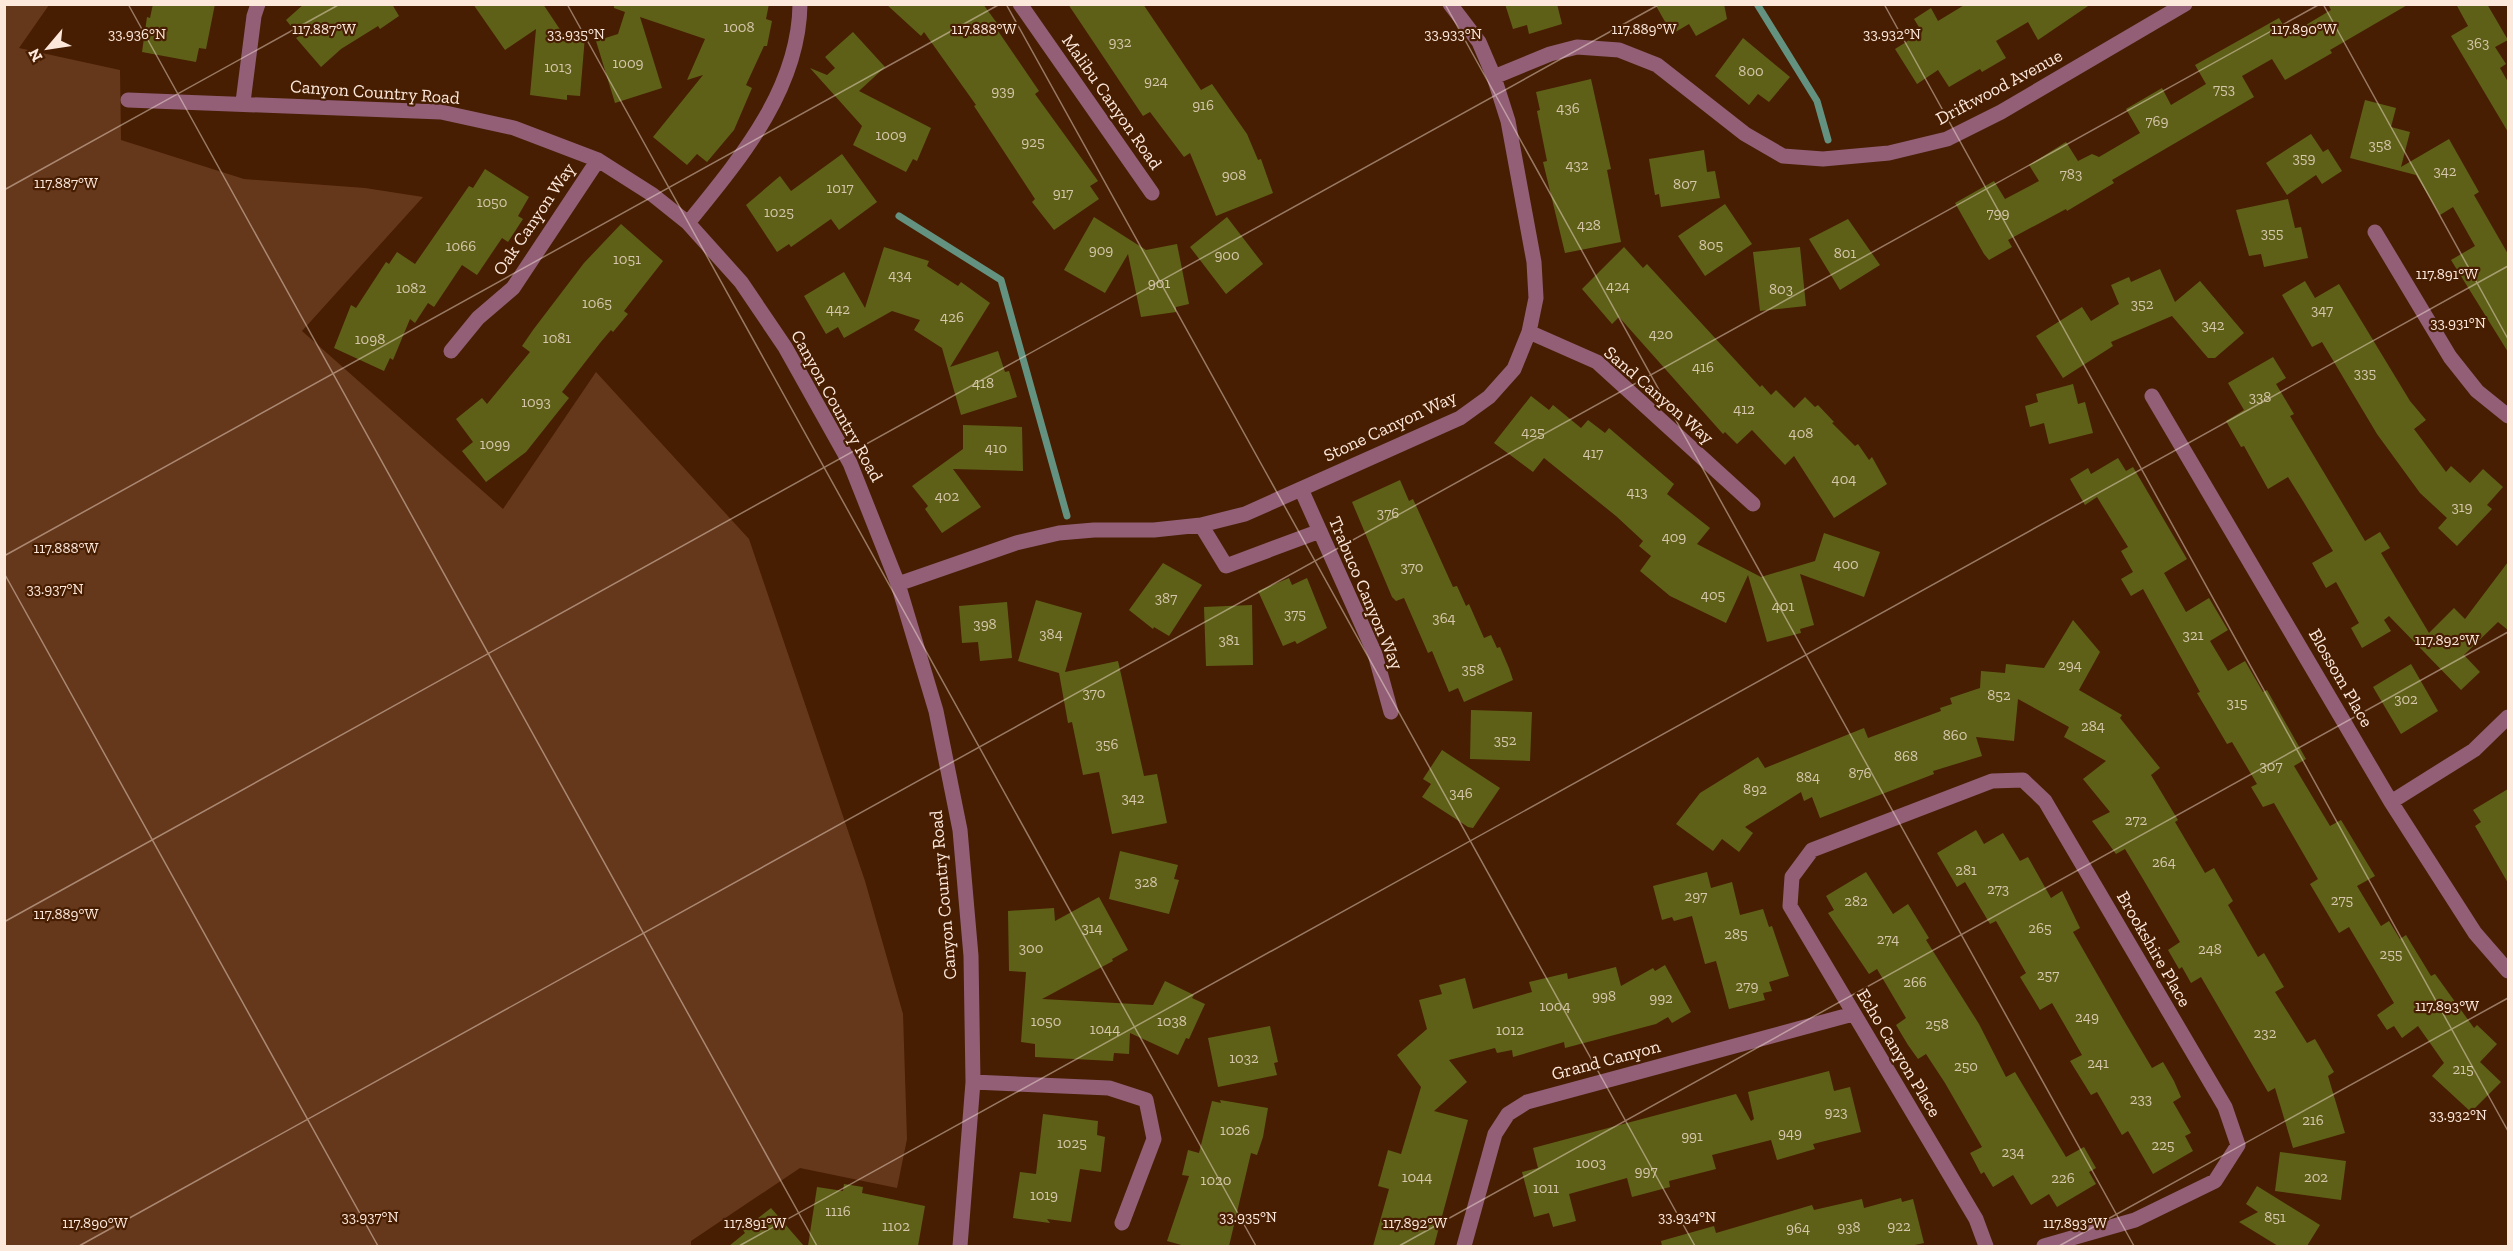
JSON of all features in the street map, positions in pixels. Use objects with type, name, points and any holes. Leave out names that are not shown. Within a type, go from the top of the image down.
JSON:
[{"type":"street","points":[[243,102],[254,16],[258,4]]},
{"type":"street","points":[[688,223],[746,152],[777,95],[792,55],[800,4]]},
{"type":"street","name":"Malibu Canyon Road","points":[[1020,4],[1152,193]]},
{"type":"street","name":"Stone Canyon Way","points":[[898,584],[1016,543],[1059,533],[1094,530],[1154,530],[1201,525],[1245,514],[1460,418],[1489,397],[1514,369],[1529,332],[1536,298],[1534,261],[1508,121],[1494,77],[1479,42],[1450,4]]},
{"type":"street","name":"Driftwood Avenue","points":[[1494,77],[1550,54],[1577,47],[1619,50],[1658,65],[1745,134],[1782,156],[1823,159],[1890,153],[1947,139],[2001,112],[2185,4]]},
{"type":"street","name":"Canyon Country Road","points":[[128,100],[243,102],[441,112],[514,128],[598,160],[653,195],[688,223],[741,282],[785,347],[850,464],[898,584],[936,711],[960,830],[971,956],[973,1082],[960,1246]]},
{"type":"street","name":"Oak Canyon Way","points":[[451,351],[478,318],[513,288],[598,160]]},
{"type":"street","points":[[2375,232],[2450,357],[2477,391],[2508,416]]},
{"type":"street","name":"Sand Canyon Way","points":[[1529,332],[1597,362],[1753,504]]},
{"type":"street","name":"Blossom Place","points":[[2152,396],[2391,802],[2475,933],[2508,972]]},
{"type":"street","name":"Trabuco Canyon Way","points":[[1301,489],[1374,654],[1391,712]]},
{"type":"street","points":[[1201,525],[1226,566],[1320,531]]},
{"type":"street","points":[[2391,802],[2474,750],[2508,717]]},
{"type":"street","name":"Brookshire Place","points":[[1792,877],[1812,850],[1992,781],[2023,780],[2045,801],[2225,1107],[2238,1145],[2215,1181],[2135,1220],[2044,1246]]},
{"type":"street","name":"Echo Canyon Place","points":[[1792,877],[1790,906],[1976,1219],[1986,1246]]},
{"type":"street","name":"Grand Canyon","points":[[1464,1246],[1495,1134],[1508,1114],[1527,1102],[1853,1014]]},
{"type":"street","points":[[973,1082],[1109,1088],[1146,1100],[1154,1139],[1122,1223]]},
{"type":"shaded area","points":[[4,5],[49,5],[19,48],[120,70],[121,140],[244,179],[365,188],[423,197],[302,331],[503,509],[596,372],[749,539],[865,881],[903,1014],[907,1139],[897,1188],[800,1168],[691,1241],[691,1246],[5,1246]]},
{"type":"building","points":[[153,4],[215,4],[206,49],[199,48],[196,62],[142,52],[147,17],[150,18]]},
{"type":"building","points":[[304,4],[392,4],[399,16],[380,29],[378,26],[341,49],[321,67],[296,38],[299,36],[286,20]]},
{"type":"building","points":[[473,4],[543,4],[563,34],[585,36],[580,96],[567,95],[567,100],[530,95],[536,29],[505,50]]},
{"type":"building","points":[[614,4],[769,4],[766,19],[772,21],[767,46],[764,46],[746,85],[752,88],[734,130],[707,162],[697,154],[687,165],[653,137],[703,75],[687,80],[705,39],[640,17],[662,88],[615,103],[596,41],[618,34],[625,12],[614,8]]},
{"type":"building","points":[[886,4],[983,4],[999,26],[996,28],[1039,91],[1035,94],[1098,181],[1090,186],[1099,199],[1054,230],[1032,202],[1035,199],[974,106],[976,105],[924,32],[921,36]]},
{"type":"building","points":[[1068,4],[1143,4],[1201,90],[1212,84],[1247,134],[1258,160],[1261,159],[1273,193],[1216,216],[1190,153],[1184,157],[1150,112],[1143,116]]},
{"type":"building","points":[[1505,4],[1557,4],[1562,24],[1529,34],[1527,25],[1513,29]]},
{"type":"building","points":[[1655,4],[1724,4],[1727,19],[1696,36],[1689,24],[1672,34]]},
{"type":"building","points":[[1966,4],[2091,4],[2038,40],[2028,22],[1996,41],[2006,58],[1982,72],[1980,69],[1949,87],[1938,70],[1917,84],[1895,49],[1922,32],[1914,19],[1931,8],[1938,21]]},
{"type":"building","points":[[2328,4],[2409,4],[2330,50],[2332,53],[2285,80],[2272,59],[2242,76],[2254,97],[2112,180],[2114,183],[2067,211],[2066,209],[2008,240],[2012,247],[1989,260],[1984,254],[1955,203],[1994,181],[2005,199],[2039,181],[2029,165],[2066,142],[2078,161],[2092,154],[2099,157],[2140,133],[2126,109],[2162,88],[2171,105],[2206,84],[2195,65],[2279,18],[2289,35],[2331,10]]},
{"type":"building","points":[[2456,4],[2487,4],[2508,40],[2495,47],[2506,64],[2500,68],[2508,82],[2508,132],[2451,36],[2468,26]]},
{"type":"building","points":[[853,32],[885,67],[859,91],[931,128],[917,161],[913,159],[906,172],[853,145],[862,126],[810,68],[827,75],[835,68],[825,57]]},
{"type":"building","points":[[1743,38],[1790,77],[1769,102],[1758,94],[1749,105],[1715,76]]},
{"type":"building","points":[[1591,79],[1611,169],[1607,170],[1621,242],[1565,253],[1543,162],[1547,161],[1537,111],[1540,110],[1536,92]]},
{"type":"building","points":[[2365,100],[2396,108],[2391,127],[2410,132],[2401,167],[2449,139],[2479,192],[2474,195],[2508,254],[2508,352],[2451,260],[2475,246],[2453,207],[2440,215],[2416,175],[2350,158]]},
{"type":"building","points":[[2311,134],[2323,152],[2328,149],[2342,171],[2322,184],[2316,175],[2287,195],[2266,163]]},
{"type":"building","points":[[1704,150],[1707,172],[1715,171],[1720,198],[1661,207],[1659,194],[1655,195],[1649,159]]},
{"type":"building","points":[[842,154],[877,202],[839,230],[831,219],[791,247],[789,244],[777,252],[746,205],[780,176],[791,191]]},
{"type":"building","points":[[485,169],[529,197],[518,216],[523,219],[508,242],[502,238],[477,275],[462,265],[434,307],[428,303],[415,323],[410,319],[393,360],[390,358],[384,371],[334,348],[351,305],[356,308],[386,262],[389,264],[397,252],[415,264],[469,186],[473,188]]},
{"type":"building","points":[[2288,199],[2295,228],[2301,227],[2308,258],[2264,267],[2261,254],[2249,256],[2236,210]]},
{"type":"building","points":[[1725,204],[1752,244],[1705,276],[1678,236]]},
{"type":"building","points":[[1094,217],[1146,250],[1177,244],[1189,304],[1176,307],[1176,312],[1141,317],[1128,254],[1105,293],[1064,270]]},
{"type":"building","points":[[1227,217],[1263,264],[1226,294],[1190,247]]},
{"type":"building","points":[[1848,219],[1880,265],[1840,290],[1809,239]]},
{"type":"building","points":[[621,224],[663,261],[624,311],[628,314],[600,343],[562,392],[569,398],[526,452],[486,482],[462,451],[473,442],[456,419],[482,398],[487,404],[530,352],[522,346],[533,330],[584,263]]},
{"type":"building","points":[[884,247],[929,261],[927,266],[958,286],[961,282],[990,303],[950,367],[998,351],[1005,372],[1009,371],[1017,397],[961,415],[942,348],[914,330],[920,320],[892,311],[844,338],[838,327],[826,334],[804,296],[844,272],[865,308]]},
{"type":"building","points":[[1624,247],[1643,268],[1647,264],[1760,387],[1762,385],[1771,395],[1776,390],[1794,408],[1805,397],[1815,407],[1818,405],[1855,446],[1858,444],[1869,460],[1872,457],[1887,484],[1834,518],[1794,456],[1785,465],[1752,430],[1737,444],[1725,432],[1723,434],[1619,317],[1612,324],[1582,289]]},
{"type":"building","points":[[1800,247],[1806,306],[1760,311],[1753,252]]},
{"type":"building","points":[[2160,269],[2175,302],[2200,281],[2244,333],[2215,358],[2208,358],[2172,316],[2111,342],[2113,346],[2063,378],[2036,336],[2082,307],[2091,321],[2119,304],[2111,285],[2129,277],[2131,282]]},
{"type":"building","points":[[2305,281],[2315,298],[2339,284],[2410,401],[2426,420],[2414,429],[2446,472],[2451,466],[2470,483],[2483,469],[2503,487],[2487,505],[2492,509],[2457,546],[2438,528],[2447,518],[2420,493],[2377,434],[2322,342],[2312,347],[2282,295]]},
{"type":"building","points":[[2273,357],[2286,378],[2276,384],[2294,414],[2290,416],[2365,541],[2380,532],[2390,548],[2381,553],[2429,633],[2454,608],[2465,619],[2508,562],[2508,630],[2498,622],[2464,655],[2480,672],[2461,690],[2389,616],[2384,620],[2391,631],[2362,648],[2351,628],[2359,623],[2336,582],[2326,588],[2312,563],[2333,551],[2288,477],[2268,489],[2244,446],[2241,447],[2226,421],[2244,410],[2228,383]]},
{"type":"building","points":[[2073,384],[2078,404],[2085,402],[2093,433],[2049,444],[2044,423],[2030,427],[2025,406],[2038,402],[2036,394]]},
{"type":"building","points":[[1531,396],[1549,410],[1553,405],[1581,428],[1588,420],[1605,433],[1609,428],[1674,484],[1667,494],[1710,528],[1697,544],[1761,577],[1815,561],[1824,533],[1880,552],[1864,597],[1800,574],[1814,625],[1800,629],[1801,633],[1767,642],[1748,575],[1726,623],[1670,596],[1640,571],[1651,556],[1639,546],[1643,541],[1616,516],[1544,458],[1533,472],[1494,443]]},
{"type":"building","points":[[963,425],[1022,427],[1023,471],[953,469],[981,507],[942,533],[925,509],[928,506],[912,486],[963,449]]},
{"type":"building","points":[[2118,458],[2126,471],[2133,467],[2187,559],[2164,573],[2186,612],[2209,598],[2228,630],[2210,641],[2228,671],[2245,661],[2263,692],[2267,690],[2306,759],[2294,766],[2330,826],[2341,820],[2375,876],[2357,886],[2381,926],[2389,921],[2400,939],[2406,935],[2431,976],[2435,974],[2474,1028],[2477,1025],[2497,1044],[2480,1062],[2501,1082],[2471,1112],[2432,1076],[2444,1063],[2418,1026],[2402,1038],[2394,1026],[2387,1030],[2377,1015],[2394,1003],[2349,927],[2339,933],[2310,884],[2318,879],[2274,803],[2263,807],[2251,787],[2257,784],[2232,742],[2227,744],[2197,693],[2200,692],[2143,589],[2131,596],[2121,579],[2133,572],[2121,551],[2128,547],[2097,497],[2085,505],[2070,479],[2088,468],[2091,474]]},
{"type":"building","points":[[1400,480],[1409,501],[1413,499],[1453,587],[1457,586],[1466,606],[1469,604],[1484,638],[1491,635],[1497,648],[1500,647],[1513,680],[1464,702],[1458,688],[1449,692],[1432,651],[1428,653],[1404,598],[1396,601],[1392,597],[1352,502]]},
{"type":"building","points":[[1163,563],[1202,585],[1169,636],[1154,627],[1153,629],[1129,610]]},
{"type":"building","points":[[1289,578],[1292,585],[1307,578],[1327,628],[1297,644],[1295,641],[1283,646],[1258,591]]},
{"type":"building","points":[[1036,600],[1082,613],[1065,672],[1118,661],[1144,776],[1157,774],[1167,823],[1112,834],[1099,772],[1083,775],[1072,722],[1068,723],[1059,673],[1018,661]]},
{"type":"building","points":[[1007,602],[1012,658],[980,661],[978,642],[962,643],[959,606]]},
{"type":"building","points":[[1252,605],[1253,665],[1206,666],[1204,607]]},
{"type":"building","points":[[2073,620],[2100,652],[2079,690],[2122,715],[2120,718],[2160,768],[2151,775],[2178,820],[2175,822],[2205,873],[2214,868],[2233,901],[2228,905],[2258,957],[2264,953],[2284,987],[2275,992],[2307,1043],[2315,1039],[2334,1072],[2328,1076],[2345,1133],[2293,1148],[2275,1088],[2268,1092],[2201,977],[2191,983],[2182,967],[2179,969],[2168,950],[2180,942],[2143,879],[2125,849],[2116,854],[2092,821],[2110,812],[2083,779],[2106,761],[2064,737],[2069,727],[2018,699],[2014,741],[1976,737],[1982,756],[1933,771],[1934,774],[1820,818],[1812,797],[1804,801],[1801,792],[1745,827],[1753,833],[1739,852],[1722,839],[1713,851],[1676,824],[1700,793],[1758,757],[1765,768],[1864,728],[1868,738],[1941,711],[1940,708],[1952,704],[1950,698],[1980,688],[1981,671],[2005,673],[2006,664],[2044,668]]},
{"type":"building","points":[[2411,664],[2438,711],[2401,734],[2373,687]]},
{"type":"building","points":[[1471,710],[1532,712],[1530,761],[1470,759]]},
{"type":"building","points":[[1442,750],[1500,788],[1473,828],[1422,797],[1431,784],[1423,779]]},
{"type":"building","points":[[2508,789],[2508,883],[2475,826],[2481,822],[2473,810]]},
{"type":"building","points":[[1976,830],[1984,844],[2003,833],[2020,861],[2028,857],[2051,898],[2062,891],[2080,928],[2073,932],[2123,1019],[2152,1068],[2163,1062],[2174,1081],[2181,1097],[2173,1102],[2191,1133],[2185,1136],[2193,1151],[2153,1174],[2128,1131],[2122,1135],[2097,1092],[2091,1095],[2070,1061],[2082,1055],[2052,1003],[2040,1010],[2020,977],[2026,973],[1996,921],[1990,924],[1965,882],[1957,887],[1937,853]]},
{"type":"building","points":[[1120,851],[1178,865],[1174,879],[1179,880],[1169,914],[1109,899]]},
{"type":"building","points":[[1707,872],[1711,888],[1732,882],[1740,915],[1763,909],[1769,927],[1772,926],[1789,976],[1769,982],[1772,991],[1763,993],[1765,1000],[1729,1009],[1716,961],[1705,964],[1692,916],[1674,921],[1672,917],[1662,920],[1653,886]]},
{"type":"building","points":[[1866,872],[1893,914],[1908,904],[1929,938],[1926,940],[1979,1024],[2006,1077],[2015,1072],[2066,1157],[2084,1147],[2096,1168],[2089,1172],[2096,1184],[2057,1207],[2049,1194],[2031,1205],[2013,1175],[1993,1187],[1984,1172],[1981,1174],[1970,1153],[1982,1147],[1945,1083],[1926,1054],[1918,1059],[1908,1045],[1896,1025],[1906,1018],[1877,969],[1869,974],[1828,913],[1834,910],[1826,896]]},
{"type":"building","points":[[1099,897],[1128,950],[1112,959],[1113,961],[1042,999],[1153,1005],[1165,981],[1194,995],[1192,998],[1205,1004],[1189,1039],[1186,1038],[1178,1055],[1130,1033],[1129,1054],[1114,1053],[1113,1061],[1035,1057],[1035,1044],[1021,1042],[1026,972],[1009,971],[1008,911],[1054,908],[1055,921]]},
{"type":"building","points":[[1665,965],[1691,1012],[1672,1023],[1668,1017],[1656,1024],[1565,1048],[1564,1042],[1513,1057],[1512,1050],[1497,1053],[1495,1048],[1449,1060],[1467,1082],[1434,1111],[1468,1120],[1434,1246],[1373,1246],[1389,1189],[1378,1186],[1388,1150],[1401,1154],[1421,1087],[1397,1055],[1427,1029],[1419,1000],[1442,994],[1439,985],[1465,978],[1473,1009],[1532,992],[1529,982],[1567,973],[1568,979],[1616,967],[1621,986],[1653,968],[1655,971]]},
{"type":"building","points":[[1270,1026],[1278,1062],[1274,1063],[1277,1075],[1218,1087],[1208,1038]]},
{"type":"building","points":[[1829,1071],[1834,1091],[1850,1087],[1861,1132],[1813,1144],[1815,1149],[1777,1160],[1771,1140],[1712,1155],[1716,1169],[1669,1181],[1670,1187],[1632,1197],[1627,1178],[1569,1194],[1576,1221],[1553,1227],[1549,1213],[1534,1217],[1522,1172],[1538,1168],[1533,1148],[1736,1094],[1751,1121],[1754,1119],[1748,1092]]},
{"type":"building","points":[[1220,1100],[1268,1108],[1257,1155],[1251,1153],[1229,1246],[1185,1246],[1167,1241],[1189,1176],[1182,1175],[1188,1150],[1199,1153],[1212,1101],[1221,1103]]},
{"type":"building","points":[[1043,1114],[1098,1121],[1097,1135],[1105,1137],[1101,1172],[1080,1169],[1071,1222],[1047,1219],[1050,1223],[1013,1218],[1020,1172],[1036,1174]]},
{"type":"building","points":[[2280,1152],[2346,1161],[2341,1200],[2275,1191]]},
{"type":"building","points":[[844,1184],[863,1187],[862,1193],[925,1206],[918,1246],[808,1246],[817,1187],[843,1191]]},
{"type":"building","points":[[2257,1186],[2320,1225],[2307,1246],[2278,1246],[2239,1222],[2258,1212],[2246,1204]]},
{"type":"building","points":[[1901,1198],[1902,1202],[1913,1199],[1924,1243],[1910,1246],[1662,1246],[1661,1241],[1714,1226],[1716,1233],[1812,1205],[1814,1210],[1862,1199],[1864,1208]]},
{"type":"building","points":[[771,1208],[804,1246],[729,1246],[745,1233],[743,1230]]},
{"type":"waterway","points":[[1757,4],[1817,101],[1828,140]]},
{"type":"waterway","points":[[899,216],[1001,280],[1067,516]]}]
